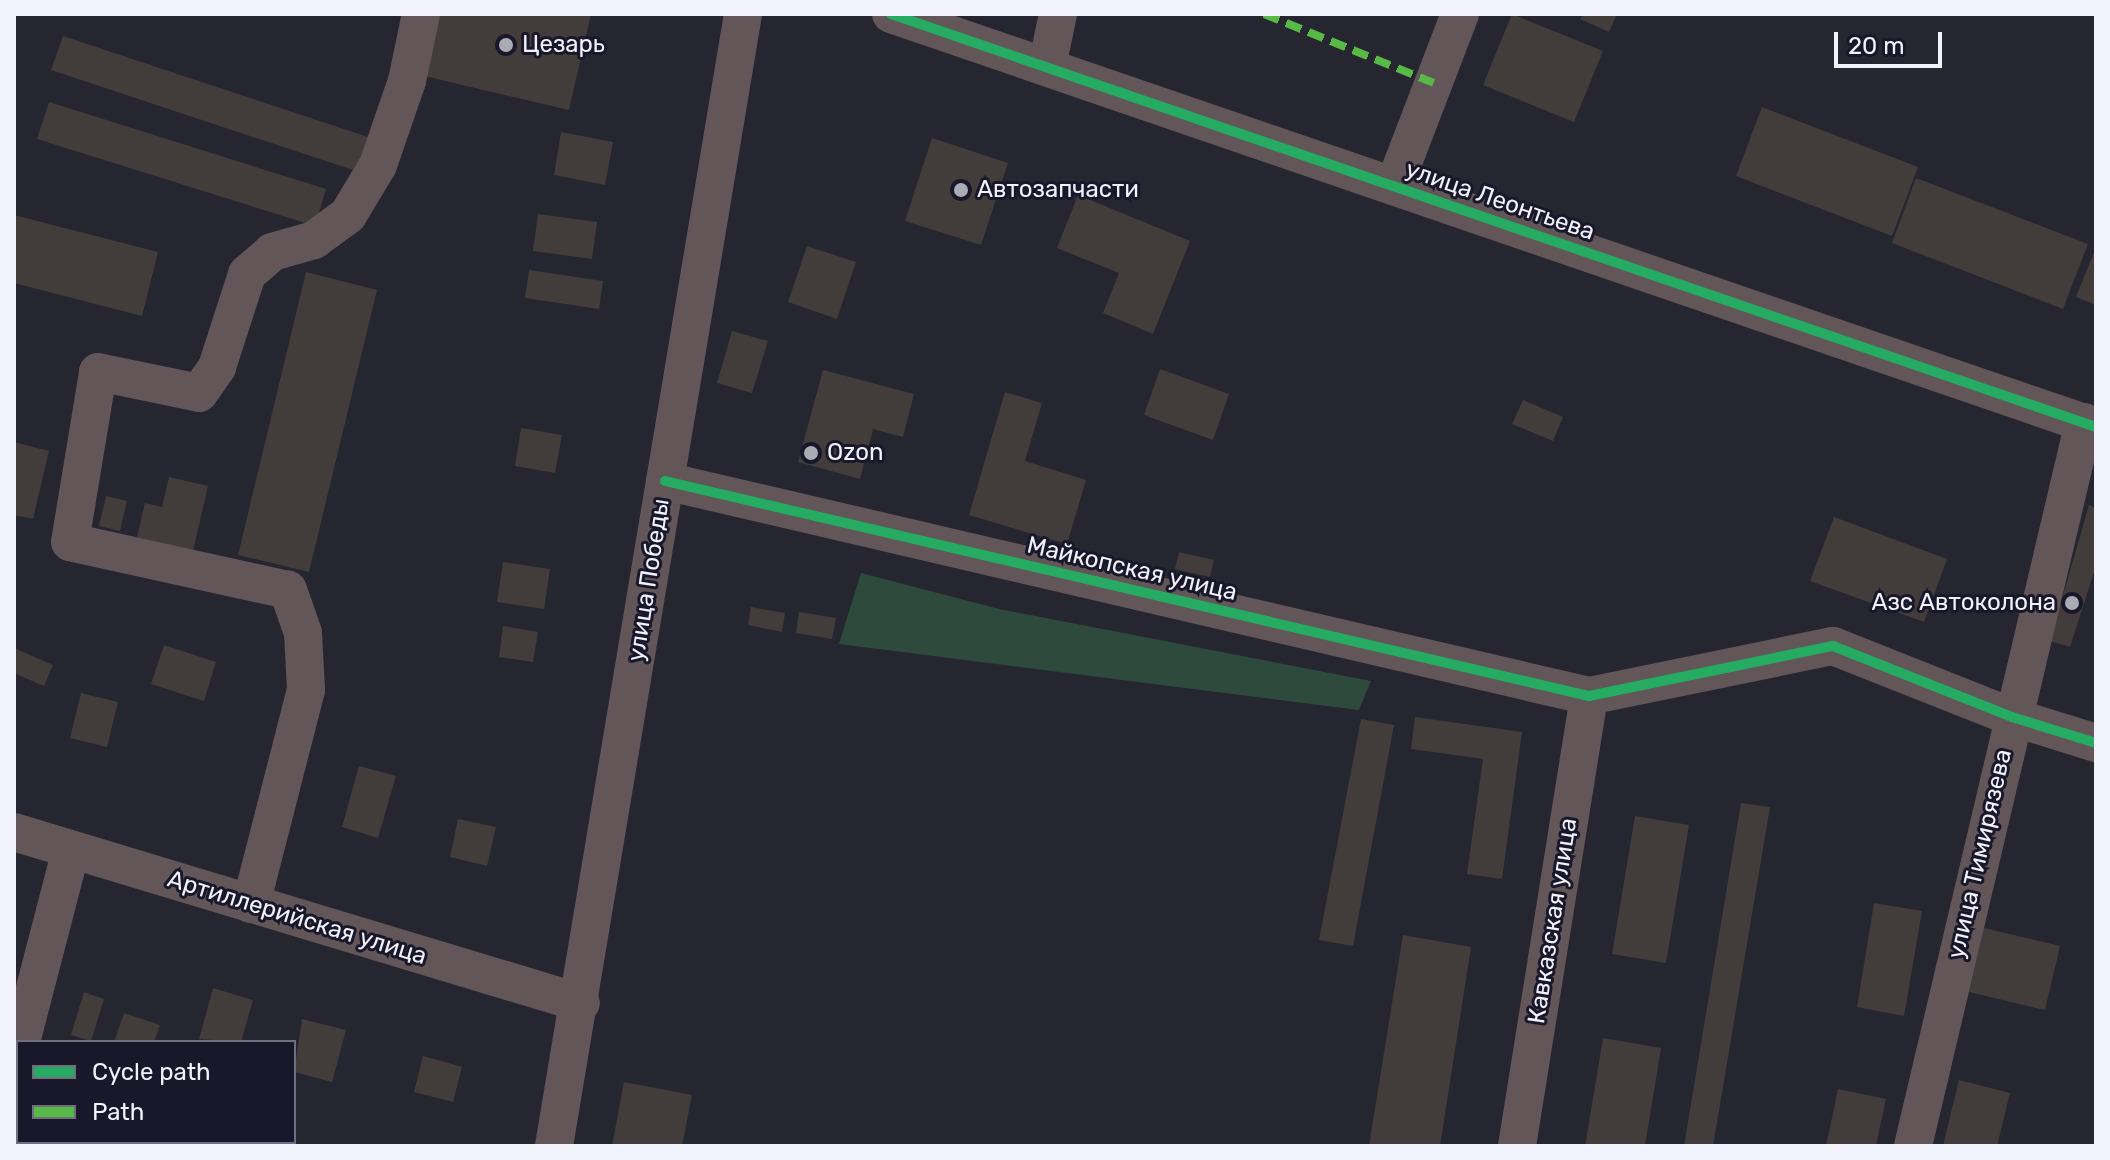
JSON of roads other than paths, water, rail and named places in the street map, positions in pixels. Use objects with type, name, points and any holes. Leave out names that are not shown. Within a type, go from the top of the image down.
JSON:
[{"type":"street","points":[[251,904],[306,690],[303,633],[288,590],[70,542],[98,372],[199,393],[217,367],[247,274],[272,252],[314,240],[348,215],[378,165],[407,81],[421,14]]},
{"type":"street","name":"улица Победы","points":[[554,1146],[581,1003],[743,14]]},
{"type":"street","name":"улица Леонтьева","points":[[891,14],[2090,424]]},
{"type":"street","points":[[1047,67],[1058,14]]},
{"type":"street","points":[[1394,186],[1460,14]]},
{"type":"street","name":"улица Тимирязева","points":[[1913,1146],[2012,717],[2090,424]]},
{"type":"street","name":"Майкопская улица","points":[[665,481],[1589,696]]},
{"type":"street","points":[[1589,696],[1833,646],[2012,717],[2096,743]]},
{"type":"street","name":"Кавказская улица","points":[[1517,1146],[1589,696]]},
{"type":"street","name":"Артиллерийская улица","points":[[14,832],[581,1003]]},
{"type":"street","points":[[22,1040],[71,850]]},
{"type":"place","name":"Цезарь","points":[[506,45]]},
{"type":"place","name":"Автозапчасти","points":[[961,190]]},
{"type":"place","name":"Ozon","points":[[811,453]]},
{"type":"place","name":"Азс Автоколона","points":[[2072,603]]}]
